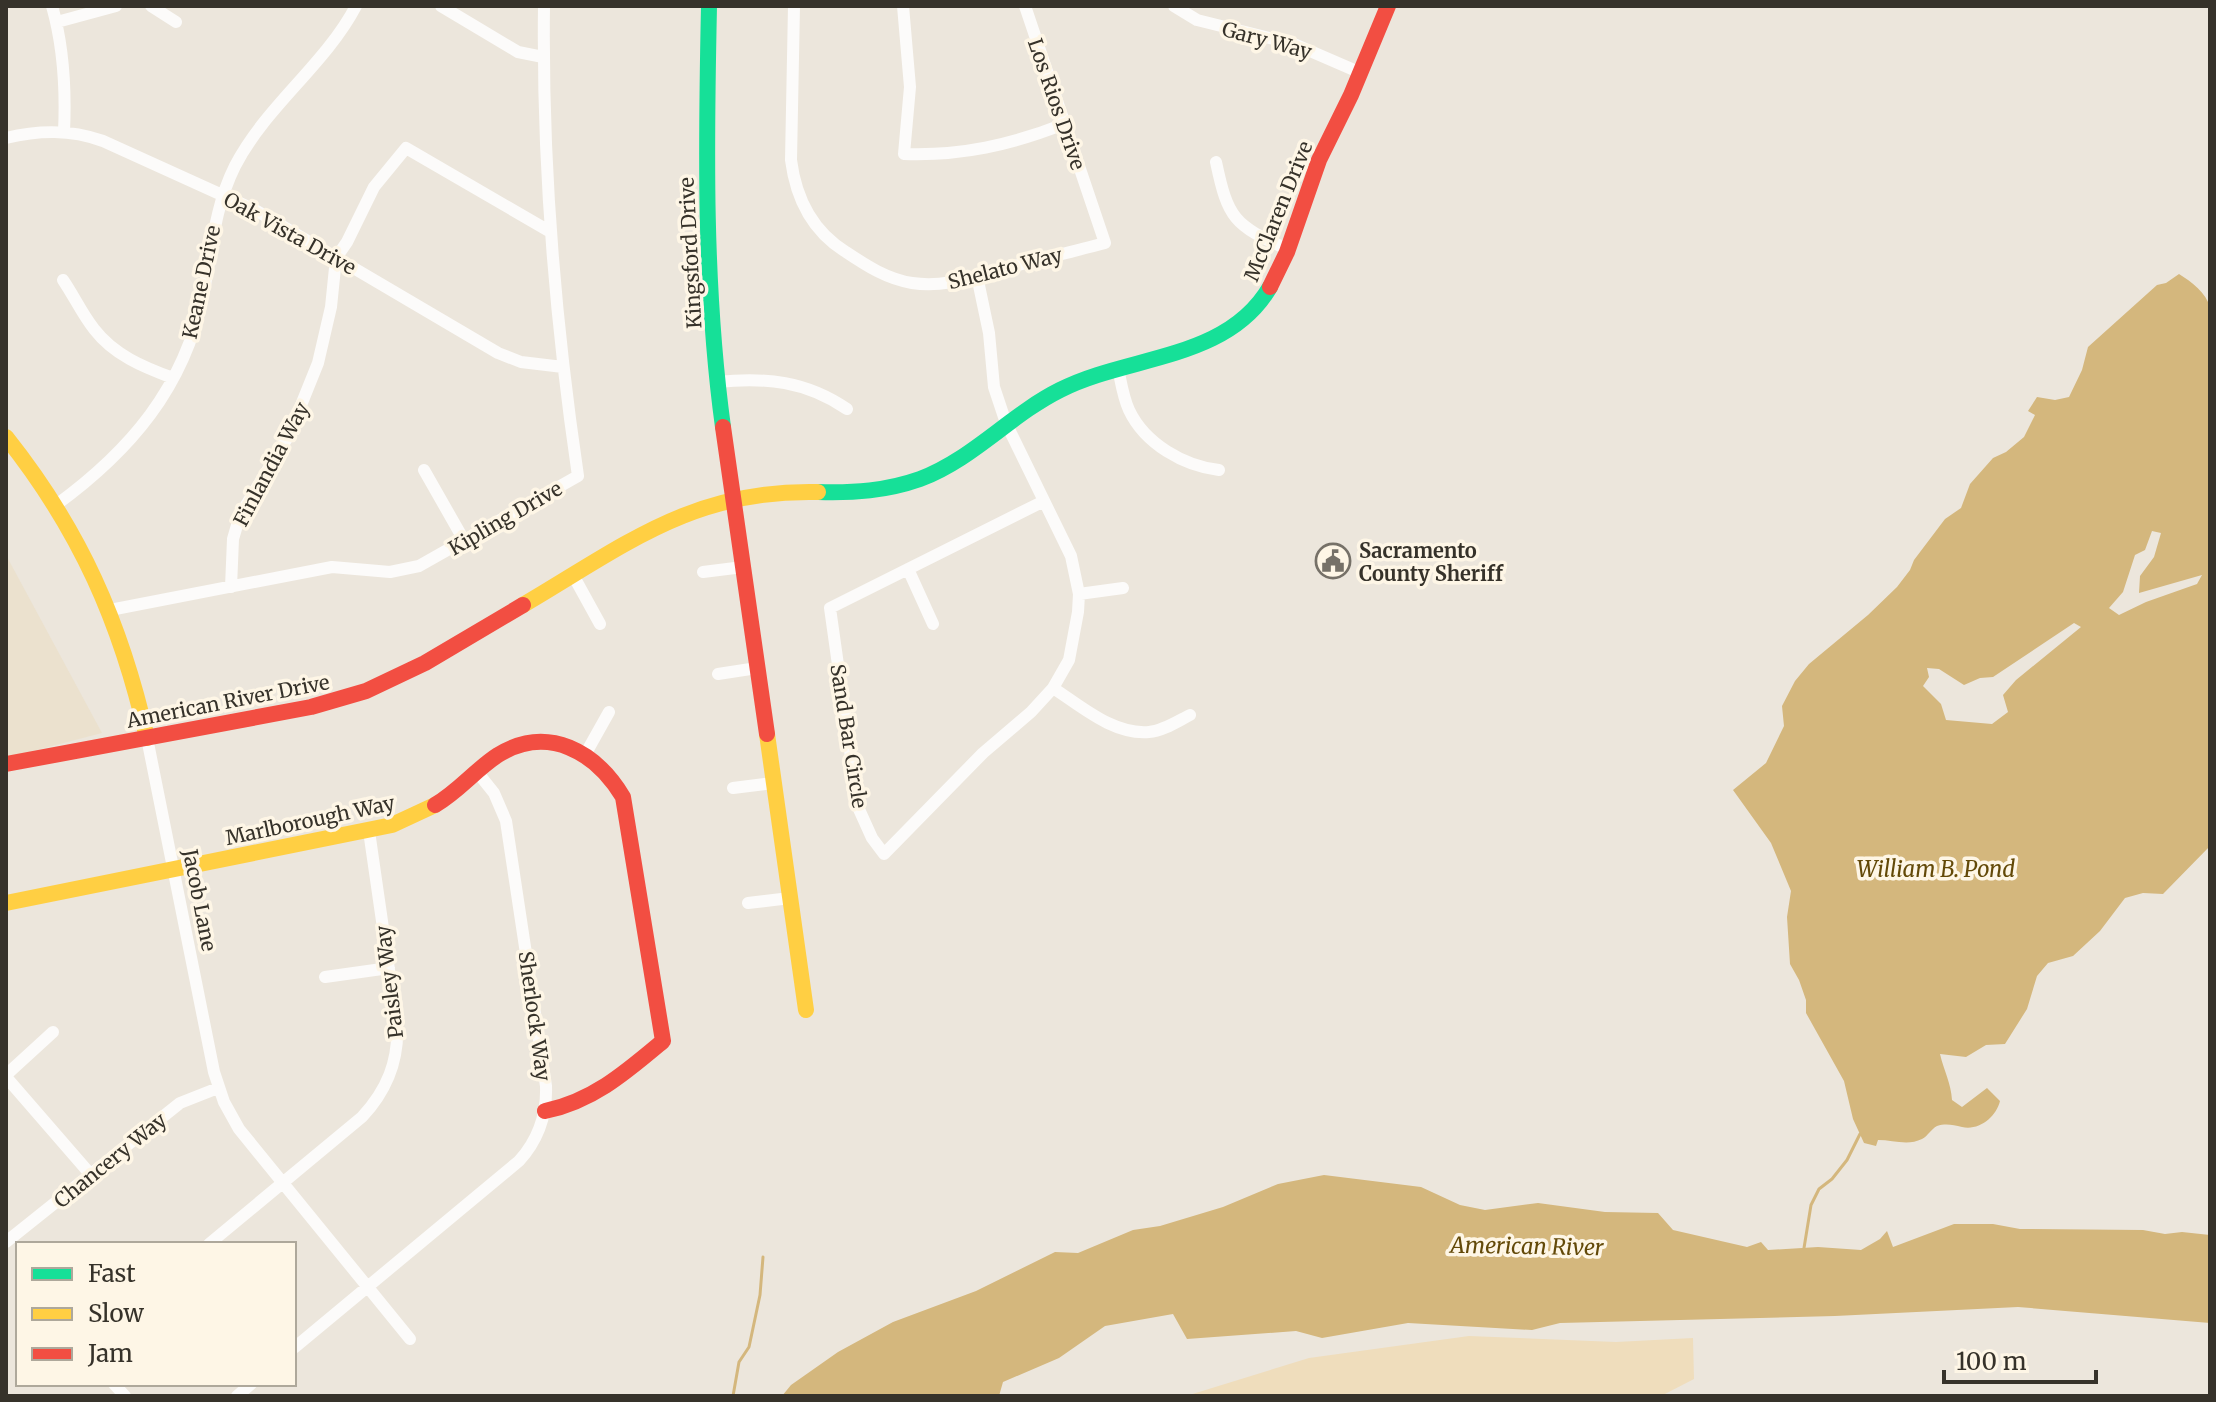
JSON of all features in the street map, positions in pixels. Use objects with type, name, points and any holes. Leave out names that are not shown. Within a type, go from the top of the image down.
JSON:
[{"type":"street","points":[[52,6],[64,63],[64,132]]},
{"type":"street","points":[[57,22],[116,6]]},
{"type":"street","points":[[151,6],[176,22]]},
{"type":"street","name":"Keane Drive","points":[[56,505],[120,452],[156,408],[173,378],[198,316],[211,239],[223,194],[233,171],[255,133],[338,34],[356,6]]},
{"type":"street","points":[[441,6],[518,52],[543,57]]},
{"type":"street","name":"Kipling Drive","points":[[110,610],[332,567],[376,572],[405,570],[432,560],[578,476],[549,231],[544,6]]},
{"type":"street","name":"Kingsford Drive","points":[[709,6],[707,210],[717,382],[806,1010]]},
{"type":"street","name":"Shelato Way","points":[[794,6],[791,160],[797,191],[811,219],[838,247],[895,279],[934,285],[1105,243],[1090,202]]},
{"type":"street","points":[[903,6],[910,87],[904,154],[980,150],[1022,140],[1064,124]]},
{"type":"street","name":"Los Rios Drive","points":[[1025,6],[1090,202]]},
{"type":"street","name":"Gary Way","points":[[1174,6],[1197,20],[1294,44],[1361,73]]},
{"type":"street","name":"McClaren Drive","points":[[1006,423],[1061,389],[1205,342],[1237,324],[1269,291],[1320,157],[1361,73],[1388,6]]},
{"type":"street","name":"Oak Vista Drive","points":[[6,138],[40,131],[64,132],[103,141],[223,194],[505,356],[521,362],[563,367]]},
{"type":"street","name":"Finlandia Way","points":[[231,587],[233,539],[240,515],[289,435],[315,373],[331,307],[336,258],[374,187],[406,148],[549,231]]},
{"type":"street","points":[[1216,162],[1223,196],[1233,216],[1250,231],[1287,249]]},
{"type":"street","points":[[977,276],[989,333],[994,387],[1006,423],[1044,501]]},
{"type":"street","points":[[63,280],[94,329],[113,348],[144,367],[173,378]]},
{"type":"street","points":[[1118,368],[1128,408],[1139,428],[1190,464],[1219,470]]},
{"type":"street","points":[[717,382],[748,378],[786,381],[816,391],[847,409]]},
{"type":"street","name":"American River Drive","points":[[6,764],[311,707],[366,691],[425,663],[660,524],[700,506],[764,493],[870,492],[895,487],[949,466],[1006,423]]},
{"type":"street","name":"Jacob Lane","points":[[6,437],[76,538],[110,610],[132,672],[218,1088],[239,1129],[410,1339]]},
{"type":"street","points":[[424,470],[465,542]]},
{"type":"street","name":"Sand Bar Circle","points":[[1044,501],[1071,556],[1079,594],[1069,660],[1053,688],[1031,712],[983,753],[884,854],[872,838],[858,807],[830,608],[1044,501]]},
{"type":"street","points":[[703,572],[743,567]]},
{"type":"street","points":[[908,569],[933,624]]},
{"type":"street","points":[[573,575],[600,624]]},
{"type":"street","points":[[1079,594],[1123,588]]},
{"type":"street","points":[[718,674],[757,668]]},
{"type":"street","points":[[1053,688],[1110,724],[1128,731],[1151,732],[1190,715]]},
{"type":"street","points":[[586,753],[609,712]]},
{"type":"street","name":"Marlborough Way","points":[[6,903],[392,825],[431,809],[501,753],[529,743],[559,743],[586,753],[608,771],[628,811],[663,1041],[588,1099],[545,1111]]},
{"type":"street","name":"Sherlock Way","points":[[296,1346],[519,1161],[534,1141],[545,1111],[546,1086],[506,821],[494,793],[478,773]]},
{"type":"street","points":[[733,788],[773,783]]},
{"type":"street","name":"Paisley Way","points":[[211,1242],[362,1117],[389,1078],[397,1048],[397,1032],[369,831]]},
{"type":"street","points":[[748,903],[790,898]]},
{"type":"street","points":[[325,977],[389,968]]},
{"type":"street","points":[[53,1032],[6,1076],[91,1175]]},
{"type":"street","name":"Chancery Way","points":[[6,1242],[180,1103],[218,1088]]},
{"type":"shaded area","points":[[6,555],[102,733],[6,758]]},
{"type":"shaded area","points":[[1469,1336],[1616,1342],[1693,1338],[1694,1379],[1661,1396],[1186,1396],[1309,1358]]},
{"type":"water","name":"William B. Pond","points":[[2179,274],[2198,288],[2210,307],[2210,846],[2163,894],[2143,893],[2125,898],[2100,931],[2073,956],[2048,963],[2037,976],[2027,1009],[2005,1044],[1986,1045],[1966,1057],[1940,1054],[1952,1100],[1962,1107],[1987,1088],[2000,1101],[1986,1122],[1968,1128],[1937,1126],[1917,1141],[1878,1140],[1876,1146],[1864,1143],[1853,1119],[1844,1081],[1806,1013],[1806,1000],[1790,964],[1787,917],[1791,891],[1771,843],[1733,790],[1766,763],[1784,726],[1782,706],[1795,681],[1809,664],[1897,587],[1945,519],[1961,508],[1970,484],[1993,458],[2024,437],[2035,415],[2028,411],[2037,397],[2055,400],[2069,397],[2082,370],[2088,347],[2157,285]],"holes":[[[2152,531],[2161,533],[2154,557],[2140,576],[2139,593],[2202,575],[2197,584],[2119,615],[2109,608],[2123,592],[2135,555],[2145,550]],[[2074,623],[2081,627],[2016,680],[2003,695],[2008,712],[1992,724],[1946,720],[1941,704],[1923,686],[1929,677],[1927,668],[1939,669],[1964,685],[1980,678],[1993,677]]]},
{"type":"water","name":"American River","points":[[1324,1175],[1421,1187],[1460,1205],[1485,1210],[1538,1203],[1605,1212],[1658,1213],[1673,1230],[1747,1247],[1761,1242],[1768,1250],[1818,1247],[1861,1250],[1887,1231],[1893,1247],[1954,1224],[2210,1235],[2210,1323],[2018,1307],[1835,1316],[1560,1323],[1532,1330],[1408,1323],[1322,1338],[1296,1331],[1187,1339],[1173,1314],[1105,1326],[1059,1358],[1003,1382],[999,1396],[782,1396],[791,1385],[838,1352],[893,1322],[976,1291],[1055,1252],[1078,1253],[1133,1230],[1160,1226],[1223,1207],[1278,1184]]},
{"type":"waterway","points":[[1804,1248],[1811,1205],[1819,1189],[1832,1179],[1847,1160],[1860,1134]]},
{"type":"waterway","points":[[733,1396],[739,1362],[749,1347],[760,1295],[763,1257]]},
{"type":"traffic: fast","points":[[709,6],[709,270],[723,427]]},
{"type":"traffic: fast","points":[[818,492],[882,489],[920,479],[957,460],[1060,390],[1203,343],[1229,329],[1251,311],[1270,287]]},
{"type":"traffic: slow","points":[[6,437],[56,507],[94,579],[124,656],[147,738]]},
{"type":"traffic: slow","points":[[523,605],[628,542],[697,511],[734,500],[818,492]]},
{"type":"traffic: slow","points":[[767,734],[806,1010]]},
{"type":"traffic: slow","points":[[6,903],[392,825],[435,805]]},
{"type":"traffic: jam","points":[[1270,287],[1287,252],[1319,160],[1351,95],[1388,6]]},
{"type":"traffic: jam","points":[[723,427],[767,734]]},
{"type":"traffic: jam","points":[[6,764],[311,707],[366,691],[425,663],[523,605]]},
{"type":"traffic: jam","points":[[435,805],[498,755],[535,742],[552,743],[585,756],[612,781],[623,797],[663,1041],[594,1093],[545,1111]]},
{"type":"place","name":"Sacramento County Sheriff","points":[[1333,561]]}]
